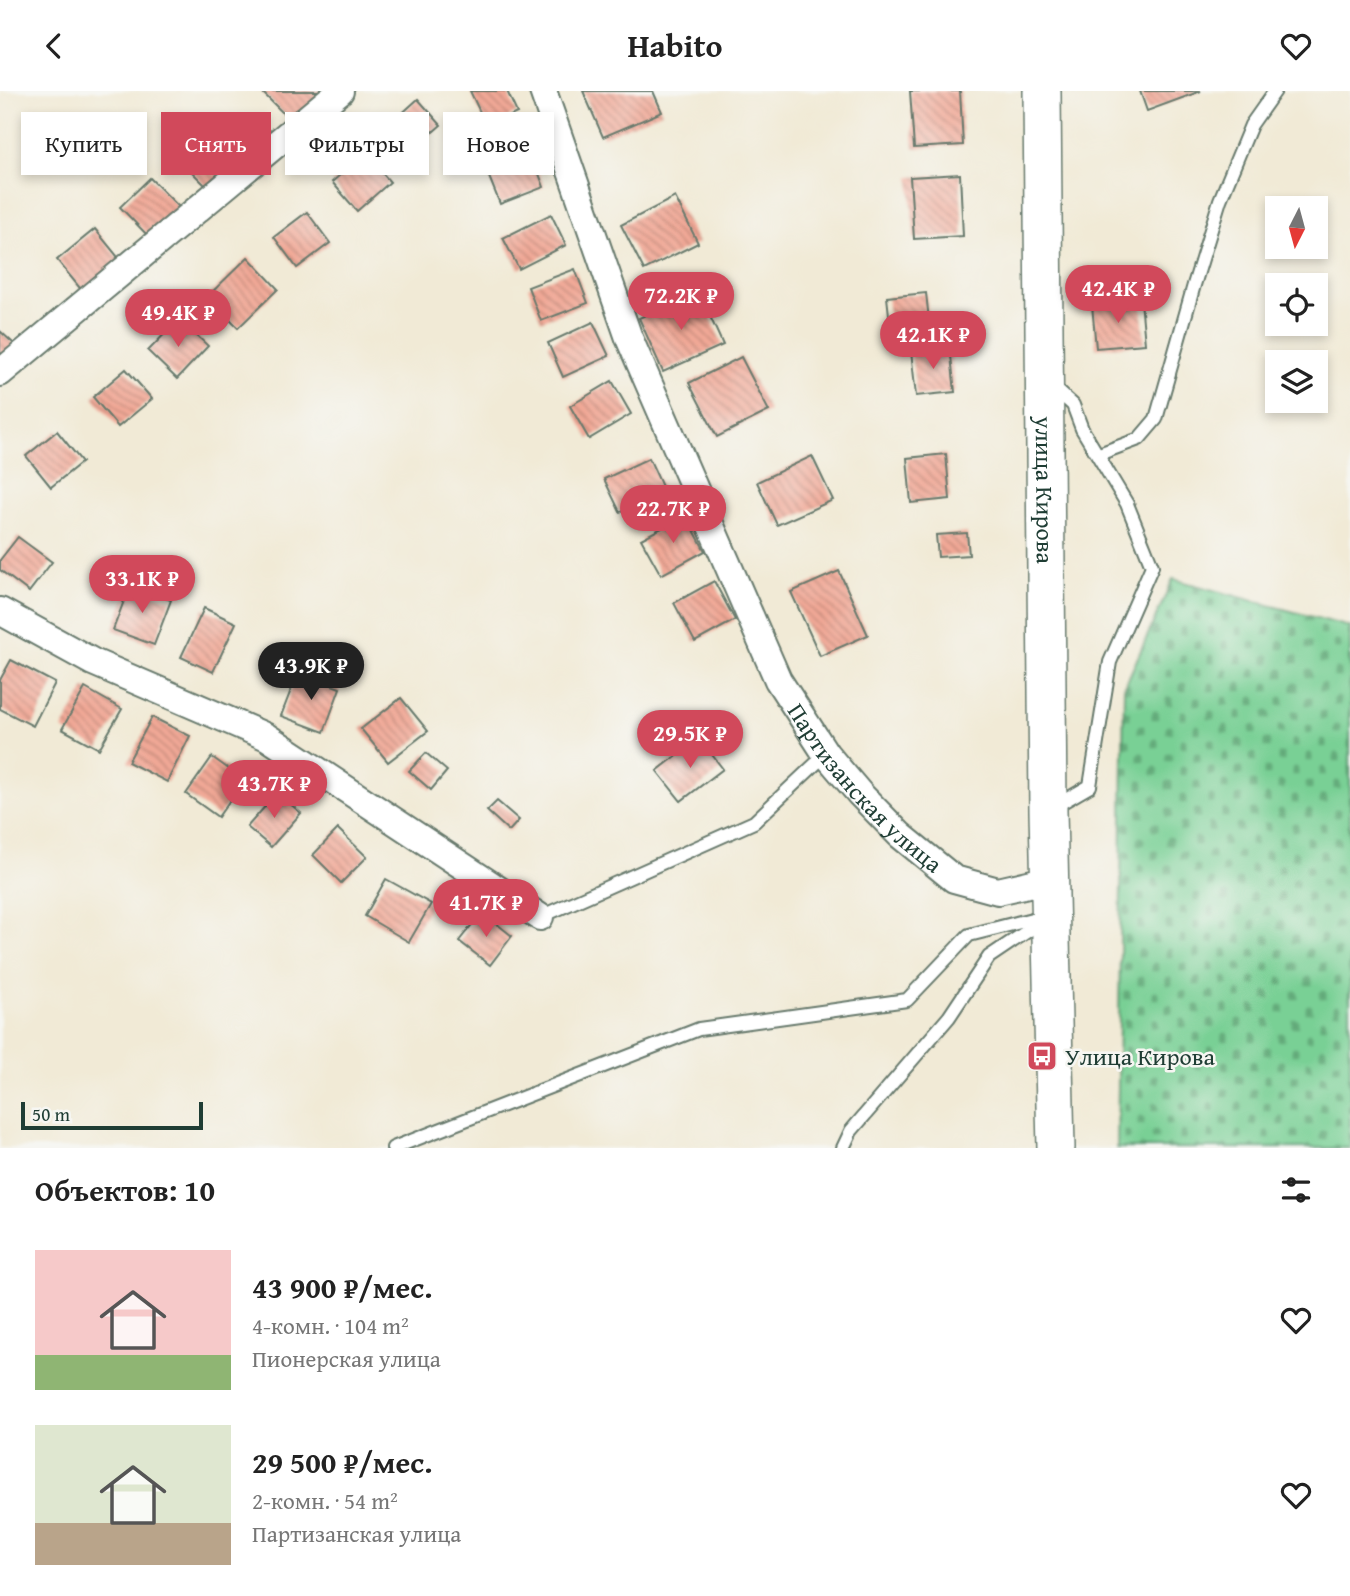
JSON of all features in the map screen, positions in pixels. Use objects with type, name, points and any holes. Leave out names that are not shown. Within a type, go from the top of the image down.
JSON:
[{"type":"main road","name":"улица Кирова","points":[[1041,91],[1048,811],[1056,1148]]},
{"type":"street","points":[[0,373],[340,91]]},
{"type":"street","name":"Партизанская улица","points":[[543,91],[629,338],[778,680],[826,754],[860,794],[900,835],[954,879],[998,891],[1051,895]]},
{"type":"street","points":[[0,611],[93,662],[267,737],[540,916]]},
{"type":"lane","points":[[1099,454],[1139,439],[1156,419],[1220,200],[1251,125],[1275,91]]},
{"type":"lane","points":[[1044,379],[1073,405],[1082,429],[1127,504],[1152,566],[1110,661],[1090,786],[1048,811]]},
{"type":"lane","points":[[540,916],[754,822],[826,754]]},
{"type":"lane","points":[[393,1148],[699,1029],[906,1000],[969,935],[1051,895]]},
{"type":"lane","points":[[843,1148],[851,1131],[949,1017],[989,957],[1051,895]]},
{"type":"green space","points":[[1173,579],[1350,627],[1350,1148],[1117,1148],[1124,688]]},
{"type":"building","points":[[261,91],[326,91],[304,112],[285,112],[285,115]]},
{"type":"building","points":[[470,91],[507,91],[517,112],[480,112]]},
{"type":"building","points":[[583,91],[653,91],[662,112],[603,137]]},
{"type":"building","points":[[910,91],[960,91],[963,145],[914,148]]},
{"type":"building","points":[[1140,91],[1201,91],[1147,111]]},
{"type":"building","points":[[418,99],[441,125],[429,135],[429,112],[404,112]]},
{"type":"building","points":[[960,174],[963,236],[914,239],[910,177]]},
{"type":"building","points":[[195,175],[227,175],[211,191]]},
{"type":"building","points":[[340,175],[384,175],[390,182],[357,211],[332,182]]},
{"type":"building","points":[[488,175],[539,175],[544,187],[500,204]]},
{"type":"building","points":[[150,178],[182,210],[152,240],[120,207]]},
{"type":"building","points":[[675,197],[698,243],[644,270],[621,225]]},
{"type":"building","points":[[307,212],[330,243],[297,268],[274,237]]},
{"type":"building","points":[[551,214],[566,245],[519,269],[503,238]]},
{"type":"building","points":[[95,229],[126,267],[88,298],[57,260]]},
{"type":"building","points":[[248,257],[278,289],[238,328],[207,297]]},
{"type":"building","points":[[575,269],[588,303],[541,321],[528,287]]},
{"type":"building","points":[[699,292],[723,345],[663,372],[639,318]]},
{"type":"building","points":[[926,293],[931,338],[892,342],[887,297]]},
{"type":"building","points":[[1141,301],[1145,344],[1096,348],[1092,305]]},
{"type":"building","points":[[179,319],[208,346],[177,379],[148,351]]},
{"type":"building","points":[[593,322],[609,356],[563,377],[548,343]]},
{"type":"building","points":[[0,331],[24,353],[0,378]]},
{"type":"building","points":[[950,347],[955,392],[916,396],[911,351]]},
{"type":"building","points":[[741,357],[769,411],[717,437],[689,383]]},
{"type":"building","points":[[126,369],[152,399],[118,427],[93,397]]},
{"type":"building","points":[[612,381],[631,414],[589,439],[570,406]]},
{"type":"building","points":[[57,431],[82,462],[51,487],[26,456]]},
{"type":"building","points":[[946,454],[950,499],[911,503],[907,458]]},
{"type":"building","points":[[812,456],[833,500],[777,525],[757,482]]},
{"type":"building","points":[[649,458],[664,491],[620,512],[604,479]]},
{"type":"building","points":[[686,515],[705,551],[661,575],[641,539]]},
{"type":"building","points":[[967,533],[969,555],[938,557],[936,535]]},
{"type":"building","points":[[18,537],[52,562],[29,592],[0,570],[0,560]]},
{"type":"building","points":[[839,571],[868,635],[820,656],[791,592]]},
{"type":"building","points":[[714,581],[735,620],[695,642],[674,603]]},
{"type":"building","points":[[130,585],[171,600],[154,645],[113,630]]},
{"type":"building","points":[[204,608],[236,623],[213,672],[181,657]]},
{"type":"building","points":[[11,660],[55,683],[33,726],[0,709],[0,680]]},
{"type":"building","points":[[298,672],[340,688],[324,732],[281,716]]},
{"type":"building","points":[[85,688],[122,709],[99,749],[62,729]]},
{"type":"building","points":[[401,698],[428,731],[388,762],[361,729]]},
{"type":"building","points":[[152,717],[190,736],[167,782],[128,762]]},
{"type":"building","points":[[699,738],[723,769],[681,801],[657,771]]},
{"type":"building","points":[[426,753],[447,771],[431,790],[409,771]]},
{"type":"building","points":[[212,757],[244,780],[218,817],[186,794]]},
{"type":"building","points":[[277,793],[301,813],[271,847],[247,827]]},
{"type":"building","points":[[497,801],[519,820],[509,831],[487,811]]},
{"type":"building","points":[[338,829],[367,857],[341,883],[313,855]]},
{"type":"building","points":[[386,879],[431,904],[409,942],[365,916]]},
{"type":"building","points":[[482,912],[512,936],[490,965],[459,941]]},
{"type":"place","name":"Улица Кирова","points":[[1042,1056]]}]
